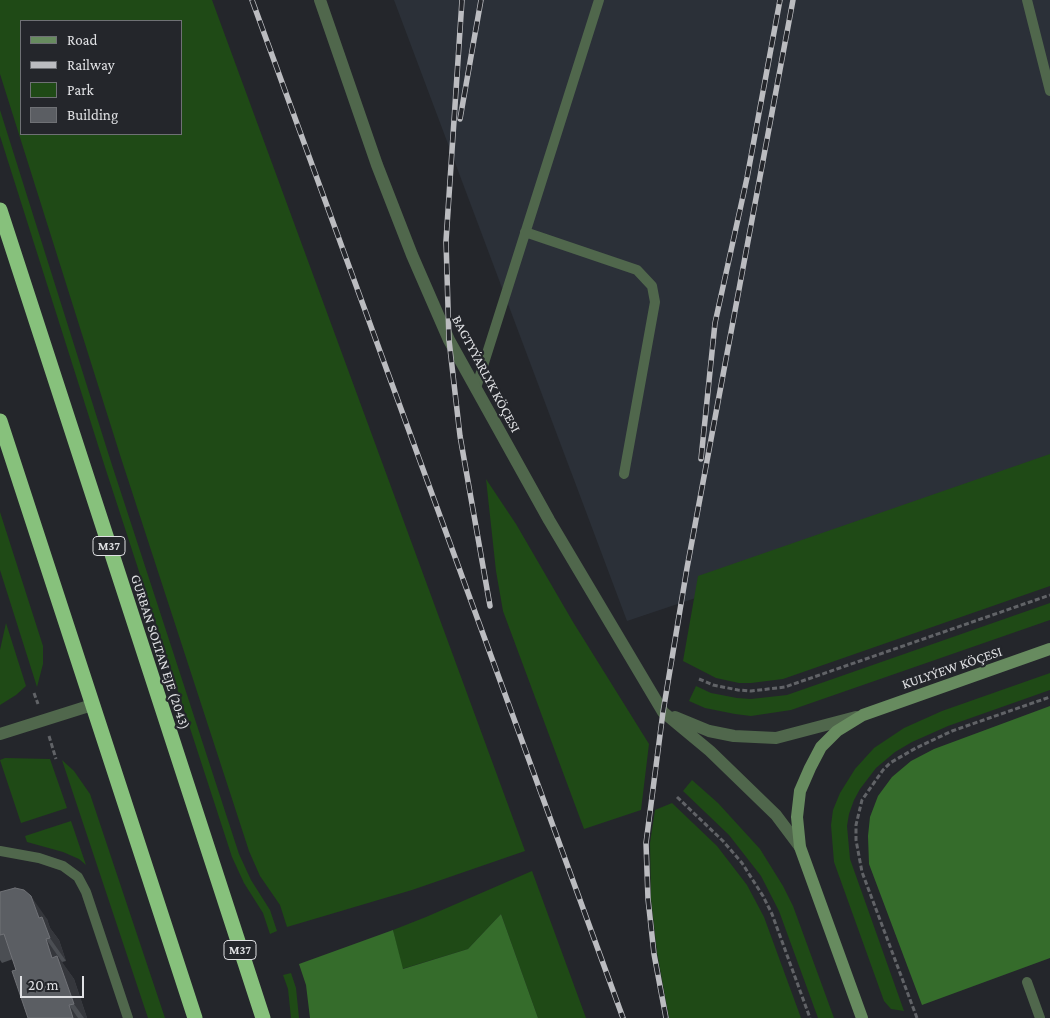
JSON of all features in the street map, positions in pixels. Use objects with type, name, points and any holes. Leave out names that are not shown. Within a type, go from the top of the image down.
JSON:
[{"type":"highway","name":"GURBAN SOLTAN EJE (2043)","points":[[0,210],[263,1018]]},
{"type":"highway","points":[[0,421],[195,1018]]},
{"type":"street","name":"BAGTYÝARLYK KÖÇESI","points":[[320,0],[377,165],[412,255],[449,340],[549,520],[664,712],[710,751],[776,815],[800,847]]},
{"type":"street","name":"KULYÝEW KÖÇESI","points":[[862,1018],[800,847],[797,817],[800,791],[810,768],[821,747],[837,731],[863,715],[1050,649]]},
{"type":"street","points":[[0,734],[92,705]]},
{"type":"street","points":[[664,712],[709,731],[756,738],[776,738],[863,715]]},
{"type":"lane","points":[[476,388],[599,0]]},
{"type":"lane","points":[[1028,0],[1050,91]]},
{"type":"lane","points":[[525,232],[637,270],[652,286],[655,302],[624,474]]},
{"type":"lane","points":[[0,851],[40,858],[63,866],[78,877],[86,892],[128,1018]]},
{"type":"lane","points":[[1027,982],[1040,1018]]},
{"type":"path","points":[[699,679],[713,685],[738,690],[751,691],[785,687],[1050,595]]},
{"type":"path","points":[[916,1018],[860,864],[856,840],[856,825],[862,800],[890,763],[916,748],[952,731],[1050,697]]},
{"type":"path","points":[[677,797],[723,841],[742,863],[763,896],[772,914],[810,1018]]},
{"type":"shaded area","points":[[394,0],[1050,0],[1050,479],[627,621]]},
{"type":"green space","points":[[0,0],[212,0],[525,851],[412,890],[287,927],[280,905],[260,876],[249,851],[121,458],[0,74]]},
{"type":"green space","points":[[0,110],[111,462],[239,854],[251,880],[270,910],[277,931],[270,934],[263,913],[244,883],[232,857],[0,136]]},
{"type":"green space","points":[[1050,454],[1050,586],[783,679],[739,683],[716,678],[683,661],[698,576]]},
{"type":"green space","points":[[486,479],[516,524],[573,622],[649,744],[641,810],[584,829],[503,611],[496,571]]},
{"type":"green space","points":[[0,512],[43,646],[43,664],[37,687],[0,570]]},
{"type":"green space","points":[[1050,603],[1050,620],[791,710],[751,716],[705,708],[689,701],[696,686],[711,693],[737,698],[751,699],[787,695]]},
{"type":"green space","points":[[6,623],[26,686],[0,705],[0,650]]},
{"type":"green space","points":[[1050,673],[1050,690],[948,726],[895,752],[876,768],[854,800],[847,826],[850,859],[904,1011],[891,1009],[884,1001],[834,862],[831,825],[833,810],[840,793],[855,769],[874,748],[904,728],[942,711]]},
{"type":"green space","points":[[1050,706],[1050,958],[922,1005],[869,864],[868,836],[870,817],[878,796],[892,777],[911,761],[934,749]]},
{"type":"green space","points":[[5,758],[50,759],[67,808],[21,823],[0,760]]},
{"type":"green space","points":[[62,760],[74,771],[90,794],[165,1018],[148,1018]]},
{"type":"green space","points":[[692,780],[718,803],[760,849],[783,886],[793,906],[834,1018],[818,1018],[779,911],[761,876],[729,835],[683,791]]},
{"type":"green space","points":[[672,803],[717,846],[747,885],[764,917],[801,1018],[669,1018],[657,952],[651,899],[650,843],[655,810]]},
{"type":"green space","points":[[71,821],[86,865],[79,859],[63,852],[27,842],[25,836]]},
{"type":"green space","points":[[532,871],[586,1018],[538,1018],[501,914],[468,949],[402,969],[393,930]]},
{"type":"green space","points":[[501,914],[538,1018],[310,1018],[306,985],[299,964],[393,930],[403,969],[468,949]]},
{"type":"green space","points":[[291,973],[296,988],[299,1018],[291,1018],[288,989],[283,975]]},
{"type":"building","points":[[15,888],[24,890],[31,896],[39,918],[42,917],[50,938],[46,939],[52,958],[57,956],[74,1004],[69,1005],[73,1018],[28,1018],[12,971],[16,970],[4,934],[0,935],[0,892]]},
{"type":"railway","points":[[252,0],[623,1018]]},
{"type":"railway","points":[[462,0],[446,241],[449,340],[460,436],[490,606]]},
{"type":"railway","points":[[460,119],[481,0]]},
{"type":"railway","points":[[701,459],[715,323],[747,178],[780,0]]},
{"type":"railway","points":[[666,1018],[654,954],[648,899],[646,843],[663,712],[687,568],[793,0]]}]
